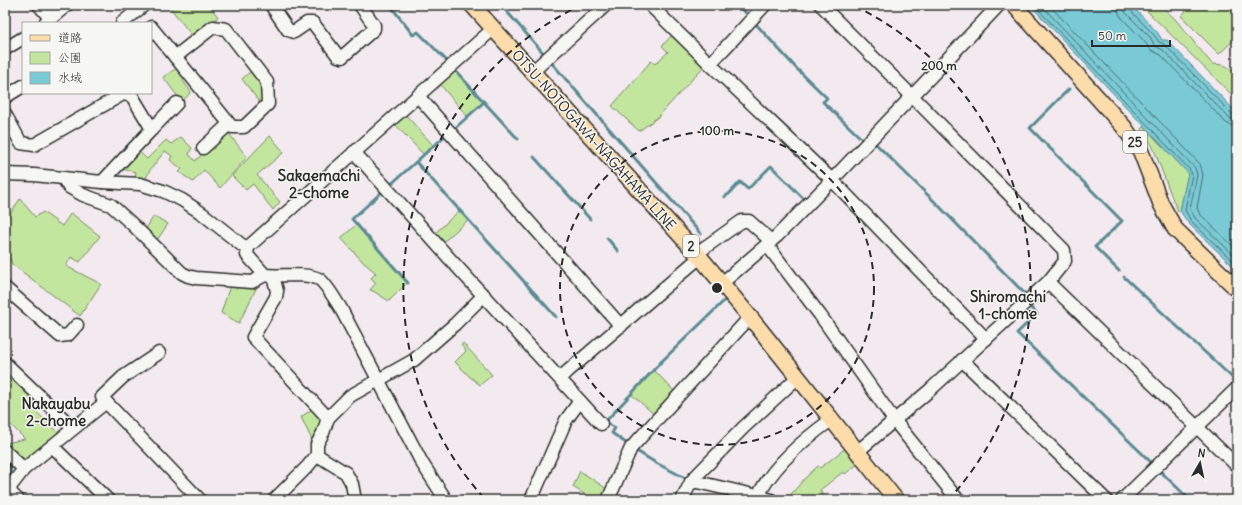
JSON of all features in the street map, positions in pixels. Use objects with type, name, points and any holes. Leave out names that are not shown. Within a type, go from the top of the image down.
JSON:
[{"type":"main road","name":"OTSU-NOTOGAWA-NAGAHAMA LINE","points":[[472,5],[493,29],[542,63],[750,317],[896,500]]},
{"type":"main road","name":"25","points":[[1014,5],[1124,127],[1141,152],[1161,204],[1175,229],[1237,289]]},
{"type":"street","points":[[39,5],[48,21],[67,5]]},
{"type":"street","points":[[271,5],[288,30],[294,32],[307,23],[312,24],[338,56],[342,57],[374,29],[374,25],[360,5]]},
{"type":"street","points":[[542,63],[606,5]]},
{"type":"street","points":[[650,5],[832,180],[986,339]]},
{"type":"street","points":[[710,64],[765,5]]},
{"type":"street","points":[[821,5],[1064,250],[1065,261],[1048,282],[986,339],[857,452]]},
{"type":"street","points":[[722,283],[769,243],[832,180],[1000,5]]},
{"type":"street","points":[[123,22],[141,8],[148,22]]},
{"type":"street","points":[[152,28],[175,57],[229,124],[232,127],[244,127],[268,104],[267,82],[226,29],[213,27],[175,57]]},
{"type":"street","points":[[328,418],[253,337],[276,297],[277,291],[269,275],[247,255],[248,248],[493,29]]},
{"type":"street","points":[[5,49],[22,39]]},
{"type":"street","points":[[5,97],[22,87]]},
{"type":"street","points":[[5,114],[21,143],[34,146],[123,94],[132,96],[152,129]]},
{"type":"street","points":[[418,96],[621,326]]},
{"type":"street","points":[[102,182],[177,103]]},
{"type":"street","points":[[203,148],[229,124]]},
{"type":"street","points":[[354,152],[601,424]]},
{"type":"street","points":[[5,174],[140,184],[170,194],[182,200],[203,214],[243,246],[248,248]]},
{"type":"street","points":[[63,178],[73,190],[111,205],[182,273],[188,276],[196,278],[252,282],[269,275],[301,276],[320,280],[340,307],[422,464],[446,500]]},
{"type":"street","points":[[560,378],[621,326],[699,255],[742,221],[750,221],[769,243],[894,420],[958,500]]},
{"type":"street","points":[[1048,282],[1237,466]]},
{"type":"street","points":[[5,288],[60,336],[68,335],[78,325]]},
{"type":"street","points":[[275,500],[317,455],[317,444],[328,418],[350,396],[414,360],[455,324],[484,295]]},
{"type":"street","points":[[608,500],[631,448],[750,317]]},
{"type":"street","points":[[159,353],[123,377],[102,397],[200,500]]},
{"type":"street","points":[[962,360],[1106,500]]},
{"type":"street","points":[[5,363],[73,428]]},
{"type":"street","points":[[682,500],[691,482],[738,433],[798,377]]},
{"type":"street","points":[[1122,500],[1237,388]]},
{"type":"street","points":[[531,500],[566,420],[580,401]]},
{"type":"street","points":[[18,500],[11,493],[10,487],[24,469],[106,402]]},
{"type":"street","points":[[757,498],[763,486],[795,448],[831,420]]},
{"type":"street","points":[[52,446],[108,500]]},
{"type":"street","points":[[5,451],[24,469]]},
{"type":"street","points":[[317,455],[346,473],[352,484],[355,500]]},
{"type":"street","points":[[691,482],[697,482],[757,498],[771,500]]},
{"type":"green space","points":[[168,5],[209,5],[218,17],[193,37]]},
{"type":"green space","points":[[1141,5],[1160,5],[1175,19],[1212,64],[1224,65],[1231,70],[1237,76],[1237,100]]},
{"type":"green space","points":[[1179,5],[1237,5],[1237,37],[1219,54],[1181,16],[1186,11]]},
{"type":"green space","points":[[674,33],[706,64],[658,117],[639,131],[612,106],[651,61],[655,64],[668,52],[662,46]]},
{"type":"green space","points":[[177,68],[184,77],[183,81],[191,92],[182,102],[163,77]]},
{"type":"green space","points":[[453,69],[483,102],[467,116],[438,82]]},
{"type":"green space","points":[[252,70],[251,72],[263,85],[263,102],[261,104],[242,79]]},
{"type":"green space","points":[[404,113],[433,145],[423,154],[393,122]]},
{"type":"green space","points":[[1144,127],[1188,173],[1180,211],[1178,211],[1173,200],[1153,147],[1142,129]]},
{"type":"green space","points":[[227,131],[247,157],[220,188],[204,170],[193,182],[179,172],[182,169],[170,160],[172,156],[165,151],[150,170],[145,180],[135,179],[136,172],[121,169],[138,151],[147,159],[166,140],[171,144],[181,137],[192,148],[189,154],[195,161]]},
{"type":"green space","points":[[270,136],[284,152],[257,175],[280,202],[273,210],[253,184],[246,190],[232,176]]},
{"type":"green space","points":[[20,199],[35,217],[43,212],[62,226],[71,213],[100,236],[80,262],[71,257],[66,266],[101,284],[80,316],[12,264],[10,259],[5,255],[5,215],[8,217]]},
{"type":"green space","points":[[459,211],[468,220],[440,245],[432,236]]},
{"type":"green space","points":[[154,216],[168,224],[155,243],[143,233]]},
{"type":"green space","points":[[356,225],[407,283],[389,301],[370,290],[376,283],[371,278],[376,273],[363,262],[341,238]]},
{"type":"green space","points":[[231,283],[256,285],[256,289],[239,323],[221,313]]},
{"type":"green space","points":[[463,343],[492,375],[480,385],[455,362],[466,351],[461,345]]},
{"type":"green space","points":[[5,370],[39,402],[32,408],[59,433],[25,462],[6,443],[25,439],[5,419]]},
{"type":"green space","points":[[654,370],[676,393],[655,415],[631,394]]},
{"type":"green space","points":[[315,407],[326,418],[314,444],[301,417]]},
{"type":"green space","points":[[847,447],[859,463],[845,474],[843,472],[820,490],[826,500],[786,500],[818,466],[820,468]]},
{"type":"green space","points":[[580,471],[610,491],[605,500],[594,500],[573,487]]},
{"type":"water","points":[[1030,5],[1131,5],[1158,33],[1162,40],[1167,40],[1237,113],[1237,270],[1188,223],[1180,211],[1188,173]]},
{"type":"waterway","points":[[390,5],[413,35],[418,32],[450,64]]},
{"type":"waterway","points":[[501,5],[546,56]]},
{"type":"waterway","points":[[737,5],[751,17]]},
{"type":"waterway","points":[[754,22],[797,69],[827,98],[823,102],[863,140]]},
{"type":"waterway","points":[[550,61],[701,234]]},
{"type":"waterway","points":[[453,68],[484,102],[453,130]]},
{"type":"waterway","points":[[1069,89],[1030,128],[1122,221],[1095,247],[1119,271]]},
{"type":"waterway","points":[[484,102],[518,139]]},
{"type":"waterway","points":[[389,186],[447,134]]},
{"type":"waterway","points":[[876,144],[1027,296]]},
{"type":"waterway","points":[[534,157],[590,219]]},
{"type":"waterway","points":[[416,162],[556,317]]},
{"type":"waterway","points":[[724,197],[729,194],[740,182],[748,189],[771,166],[806,201]]},
{"type":"waterway","points":[[383,191],[352,219],[408,283]]},
{"type":"waterway","points":[[607,238],[618,251]]},
{"type":"waterway","points":[[1124,277],[1237,382]]},
{"type":"waterway","points":[[630,446],[612,433],[615,428],[605,422],[661,362],[724,301]]},
{"type":"waterway","points":[[1028,305],[1037,314],[1017,333],[1154,465]]},
{"type":"waterway","points":[[635,450],[689,480]]},
{"type":"waterway","points":[[5,463],[11,468],[8,482]]},
{"type":"waterway","points":[[1158,469],[1190,500]]},
{"type":"district","name":"Sakaemachi 2-chome","points":[[319,184]]},
{"type":"district","name":"Shiromachi 1-chome","points":[[1008,304]]},
{"type":"district","name":"Nakayabu 2-chome","points":[[56,412]]}]
